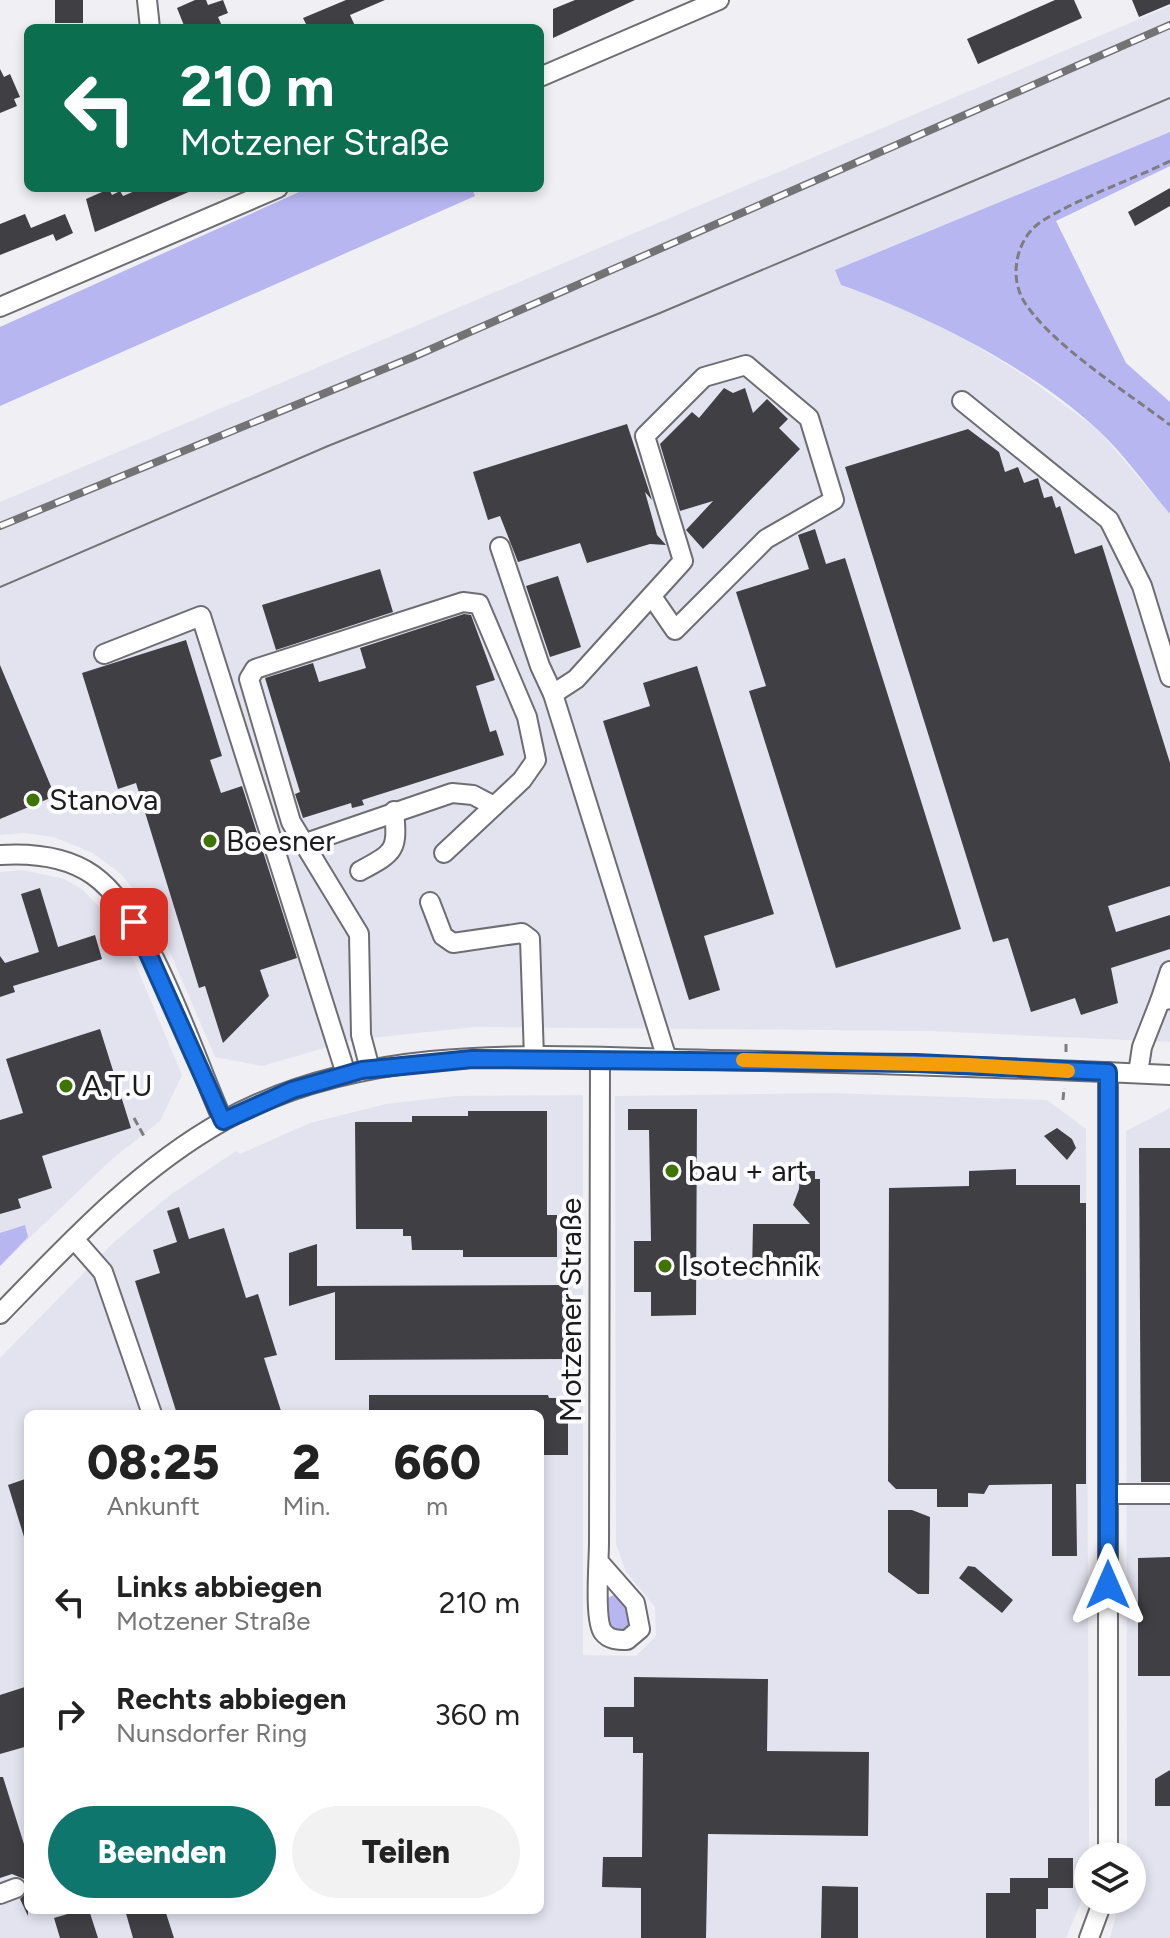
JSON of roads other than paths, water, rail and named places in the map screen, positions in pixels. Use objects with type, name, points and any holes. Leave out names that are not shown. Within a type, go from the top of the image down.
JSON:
[{"type":"street","points":[[147,0],[150,24]]},
{"type":"street","points":[[544,75],[719,0]]},
{"type":"street","points":[[0,307],[269,192]]},
{"type":"street","points":[[553,694],[576,679],[653,598],[683,561],[645,436],[704,377],[746,365],[809,418],[834,500],[766,539],[675,630],[653,598]]},
{"type":"street","points":[[962,401],[1109,520],[1142,586],[1170,677]]},
{"type":"street","points":[[500,547],[540,666],[553,694],[667,1059]]},
{"type":"street","points":[[370,1069],[361,1035],[359,934],[291,822],[249,679],[255,669],[463,602],[479,604],[527,717],[536,750],[533,767],[444,853]]},
{"type":"street","points":[[104,654],[201,616],[346,1074]]},
{"type":"street","points":[[303,844],[394,811],[460,792],[494,806]]},
{"type":"street","points":[[360,871],[391,854],[397,840],[394,811]]},
{"type":"street","points":[[0,855],[45,855],[66,861],[94,875],[114,896],[134,922],[151,953],[223,1121]]},
{"type":"street","points":[[430,902],[443,936],[453,943],[522,933],[530,939],[534,1057]]},
{"type":"street","points":[[1138,1073],[1142,1047],[1165,1000],[1170,971]]},
{"type":"street","points":[[0,1314],[144,1174],[223,1121],[292,1090],[370,1069],[442,1060],[534,1057],[969,1065],[1170,1075]]},
{"type":"street","name":"Motzener Straße","points":[[599,1562],[600,1058]]},
{"type":"street","points":[[1108,1072],[1108,1842]]},
{"type":"street","points":[[74,1239],[103,1272],[151,1410]]},
{"type":"street","points":[[1108,1494],[1170,1494]]},
{"type":"street","points":[[1089,1938],[1098,1914]]},
{"type":"tram line","points":[[0,587],[328,446],[660,313],[1170,98]]},
{"type":"railway","points":[[0,526],[413,357],[1170,25]]},
{"type":"place","name":"Stanova","points":[[33,800]]},
{"type":"place","name":"Boesner","points":[[210,841]]},
{"type":"place","name":"A.T.U","points":[[66,1086]]},
{"type":"place","name":"bau + art","points":[[672,1171]]},
{"type":"place","name":"Isotechnik","points":[[665,1266]]}]
